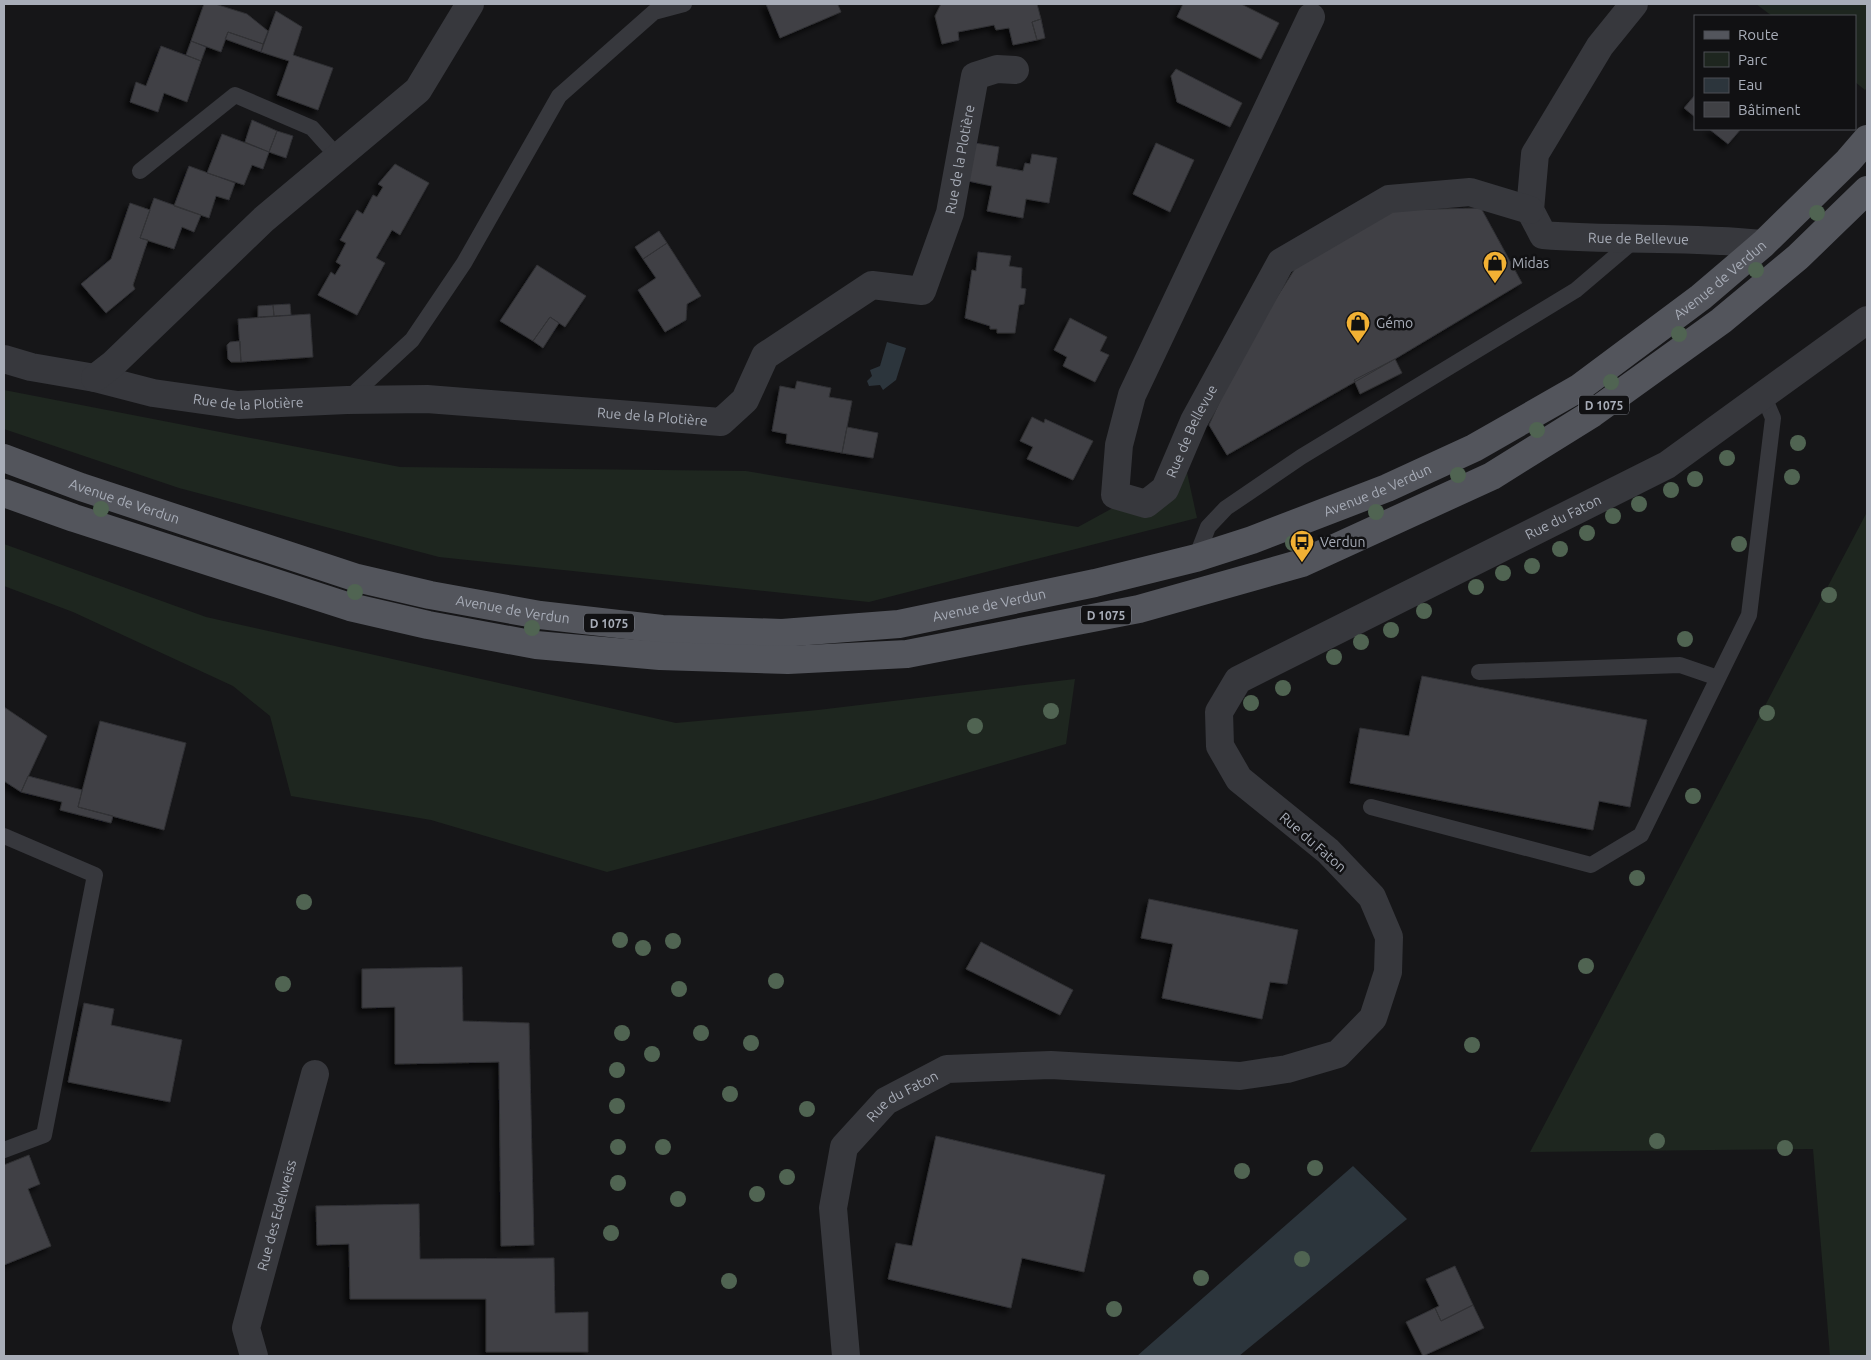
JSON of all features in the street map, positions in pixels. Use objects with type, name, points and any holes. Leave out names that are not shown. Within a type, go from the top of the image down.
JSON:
[{"type":"main road","name":"Avenue de Verdun","points":[[4,458],[81,487],[357,578],[430,595],[540,615],[662,629],[782,633],[899,624],[1095,583],[1196,558],[1252,540],[1387,488],[1482,443],[1579,388],[1701,297],[1763,244],[1848,161],[1867,139]]},
{"type":"main road","name":"D 1075","points":[[4,493],[74,518],[350,607],[428,625],[536,645],[660,656],[788,660],[907,654],[1140,609],[1294,566],[1393,523],[1492,476],[1593,413],[1720,321],[1798,257],[1867,190]]},
{"type":"street","points":[[95,378],[113,364],[264,219],[418,90],[470,4]]},
{"type":"street","points":[[1530,210],[1536,154],[1600,46],[1634,4]]},
{"type":"street","name":"Rue de Bellevue","points":[[1311,17],[1132,395],[1119,445],[1115,495],[1146,504],[1166,488],[1194,421],[1281,262],[1389,199],[1470,192],[1530,210],[1543,235],[1589,239],[1727,240],[1763,244]]},
{"type":"street","name":"Rue de la Plotière","points":[[4,359],[31,367],[95,378],[153,393],[238,405],[347,400],[427,399],[721,422],[745,400],[764,356],[872,285],[922,290],[950,213],[976,76],[997,69],[1015,70]]},
{"type":"street","name":"Rue du Faton","points":[[846,1356],[833,1208],[844,1147],[886,1101],[946,1069],[1051,1065],[1240,1076],[1287,1069],[1338,1054],[1373,1018],[1388,972],[1389,937],[1372,897],[1328,851],[1239,779],[1220,746],[1219,712],[1238,680],[1667,465],[1867,320]]},
{"type":"street","name":"Rue des Edelweiss","points":[[254,1356],[246,1328],[315,1074]]},
{"type":"lane","points":[[347,400],[412,340],[464,263],[559,96],[654,12],[684,4]]},
{"type":"lane","points":[[140,171],[235,95],[312,128],[338,156]]},
{"type":"lane","points":[[1196,558],[1208,527],[1226,508],[1301,458],[1576,290],[1637,238]]},
{"type":"lane","points":[[1370,806],[1592,865],[1641,835],[1749,615],[1773,418],[1763,395]]},
{"type":"lane","points":[[1479,672],[1680,665],[1718,678]]},
{"type":"lane","points":[[4,836],[95,875],[44,1135],[4,1150]]},
{"type":"green space","points":[[1756,4],[1867,4],[1867,88],[1865,90],[1856,83],[1856,15],[1771,15]]},
{"type":"green space","points":[[4,390],[400,467],[746,471],[1078,527],[1186,468],[1197,518],[869,602],[439,557],[179,488],[4,429]]},
{"type":"green space","points":[[1867,512],[1867,1356],[1830,1356],[1813,1149],[1530,1152]]},
{"type":"green space","points":[[4,544],[206,617],[676,723],[818,710],[1075,679],[1066,744],[874,800],[607,872],[431,820],[291,796],[270,716],[233,686],[73,612],[4,586]]},
{"type":"water","points":[[887,342],[906,348],[896,380],[883,390],[880,385],[869,386],[867,381],[872,376],[870,370],[880,366]]},
{"type":"water","points":[[1353,1166],[1407,1219],[1239,1356],[1137,1356]]},
{"type":"building","points":[[204,4],[215,4],[247,14],[268,31],[263,44],[228,32],[221,52],[191,41]]},
{"type":"building","points":[[766,4],[841,4],[838,5],[841,12],[780,38]]},
{"type":"building","points":[[941,4],[1037,4],[1041,19],[1032,22],[1037,40],[1013,45],[1009,28],[996,30],[994,25],[958,32],[959,40],[942,44],[935,16]]},
{"type":"building","points":[[1183,4],[1241,4],[1279,23],[1261,59],[1177,17]]},
{"type":"building","points":[[276,11],[302,27],[293,55],[333,68],[318,110],[277,95],[289,61],[261,52]]},
{"type":"building","points":[[1041,19],[1045,38],[1037,40],[1032,22]]},
{"type":"building","points":[[228,32],[263,44],[261,52],[225,39]]},
{"type":"building","points":[[191,41],[206,47],[201,61],[186,55]]},
{"type":"building","points":[[161,46],[201,61],[187,102],[164,93],[158,112],[130,102],[136,82],[146,86]]},
{"type":"building","points":[[1176,69],[1242,103],[1230,127],[1177,102],[1171,76]]},
{"type":"building","points":[[1694,96],[1694,116],[1684,108]]},
{"type":"building","points":[[252,120],[277,131],[269,152],[245,142]]},
{"type":"building","points":[[1710,130],[1740,130],[1728,144]]},
{"type":"building","points":[[277,131],[293,136],[286,158],[269,152]]},
{"type":"building","points":[[222,134],[269,152],[263,169],[252,165],[244,185],[207,173]]},
{"type":"building","points":[[975,143],[999,147],[996,166],[1023,171],[1025,163],[1030,164],[1032,154],[1057,158],[1049,203],[1026,199],[1023,218],[987,211],[992,186],[968,181]]},
{"type":"building","points":[[1156,143],[1194,160],[1170,212],[1133,194]]},
{"type":"building","points":[[395,164],[429,183],[400,235],[392,230],[376,258],[385,263],[357,315],[318,295],[331,272],[335,275],[341,265],[336,262],[346,243],[340,240],[357,210],[363,214],[373,195],[377,197],[383,187],[378,184]]},
{"type":"building","points":[[189,166],[235,183],[229,200],[216,196],[209,218],[174,206]]},
{"type":"building","points":[[154,198],[201,215],[194,232],[182,227],[174,249],[140,238]]},
{"type":"building","points":[[130,203],[150,210],[140,238],[148,240],[133,285],[135,289],[106,313],[81,284],[111,259]]},
{"type":"building","points":[[1481,208],[1522,283],[1395,359],[1227,455],[1209,425],[1242,352],[1298,264],[1394,210]]},
{"type":"building","points":[[659,231],[667,243],[643,259],[635,247]]},
{"type":"building","points":[[667,243],[701,296],[687,304],[686,320],[665,332],[638,290],[656,278],[643,259]]},
{"type":"building","points":[[978,252],[1011,256],[1009,266],[1022,268],[1021,288],[1026,289],[1024,304],[1019,305],[1015,333],[997,333],[997,329],[990,329],[990,326],[965,318],[972,270],[976,271]]},
{"type":"building","points":[[537,265],[586,296],[565,327],[550,317],[533,341],[500,321]]},
{"type":"building","points":[[290,304],[291,315],[274,316],[273,305]]},
{"type":"building","points":[[273,305],[274,316],[258,317],[258,306]]},
{"type":"building","points":[[310,314],[313,357],[241,362],[238,319]]},
{"type":"building","points":[[550,317],[559,323],[543,348],[533,341]]},
{"type":"building","points":[[1070,318],[1107,337],[1100,351],[1109,355],[1095,382],[1063,366],[1067,357],[1054,350]]},
{"type":"building","points":[[240,341],[241,362],[231,362],[228,359],[227,345],[230,342]]},
{"type":"building","points":[[1395,359],[1402,373],[1360,394],[1354,380]]},
{"type":"building","points":[[797,381],[831,388],[829,397],[852,401],[842,453],[786,443],[787,434],[772,431],[780,386],[795,389]]},
{"type":"building","points":[[1032,417],[1044,423],[1045,419],[1093,441],[1073,480],[1027,459],[1033,447],[1020,441]]},
{"type":"building","points":[[847,427],[878,433],[873,458],[842,453]]},
{"type":"building","points":[[1422,676],[1647,720],[1630,807],[1599,801],[1593,830],[1350,783],[1360,728],[1409,736]]},
{"type":"building","points":[[4,707],[47,736],[21,792],[4,781]]},
{"type":"building","points":[[100,721],[186,743],[164,830],[78,807]]},
{"type":"building","points":[[28,776],[82,790],[78,807],[113,816],[111,823],[60,810],[62,802],[21,792]]},
{"type":"building","points":[[1149,899],[1298,930],[1287,984],[1270,982],[1262,1019],[1162,998],[1173,944],[1141,938]]},
{"type":"building","points":[[981,942],[1073,990],[1060,1015],[966,969]]},
{"type":"building","points":[[462,967],[463,1021],[529,1023],[534,1245],[501,1246],[499,1062],[395,1064],[395,1007],[362,1008],[362,969]]},
{"type":"building","points":[[84,1003],[114,1009],[111,1025],[182,1040],[170,1102],[68,1082]]},
{"type":"building","points":[[936,1136],[1105,1175],[1084,1272],[1022,1258],[1011,1308],[888,1279],[896,1243],[912,1246]]},
{"type":"building","points":[[29,1155],[40,1184],[28,1189],[51,1246],[4,1265],[4,1165]]},
{"type":"building","points":[[419,1204],[420,1259],[554,1258],[555,1313],[588,1312],[588,1352],[486,1352],[486,1299],[350,1299],[349,1244],[317,1245],[316,1206]]},
{"type":"building","points":[[1455,1266],[1473,1305],[1441,1321],[1435,1308],[1439,1306],[1426,1279]]},
{"type":"building","points":[[1473,1305],[1484,1328],[1423,1356],[1406,1322],[1435,1308],[1441,1321]]},
{"type":"place","name":"Midas","points":[[1495,284]]},
{"type":"place","name":"Gémo","points":[[1358,344]]},
{"type":"place","name":"Verdun","points":[[1302,563]]}]
